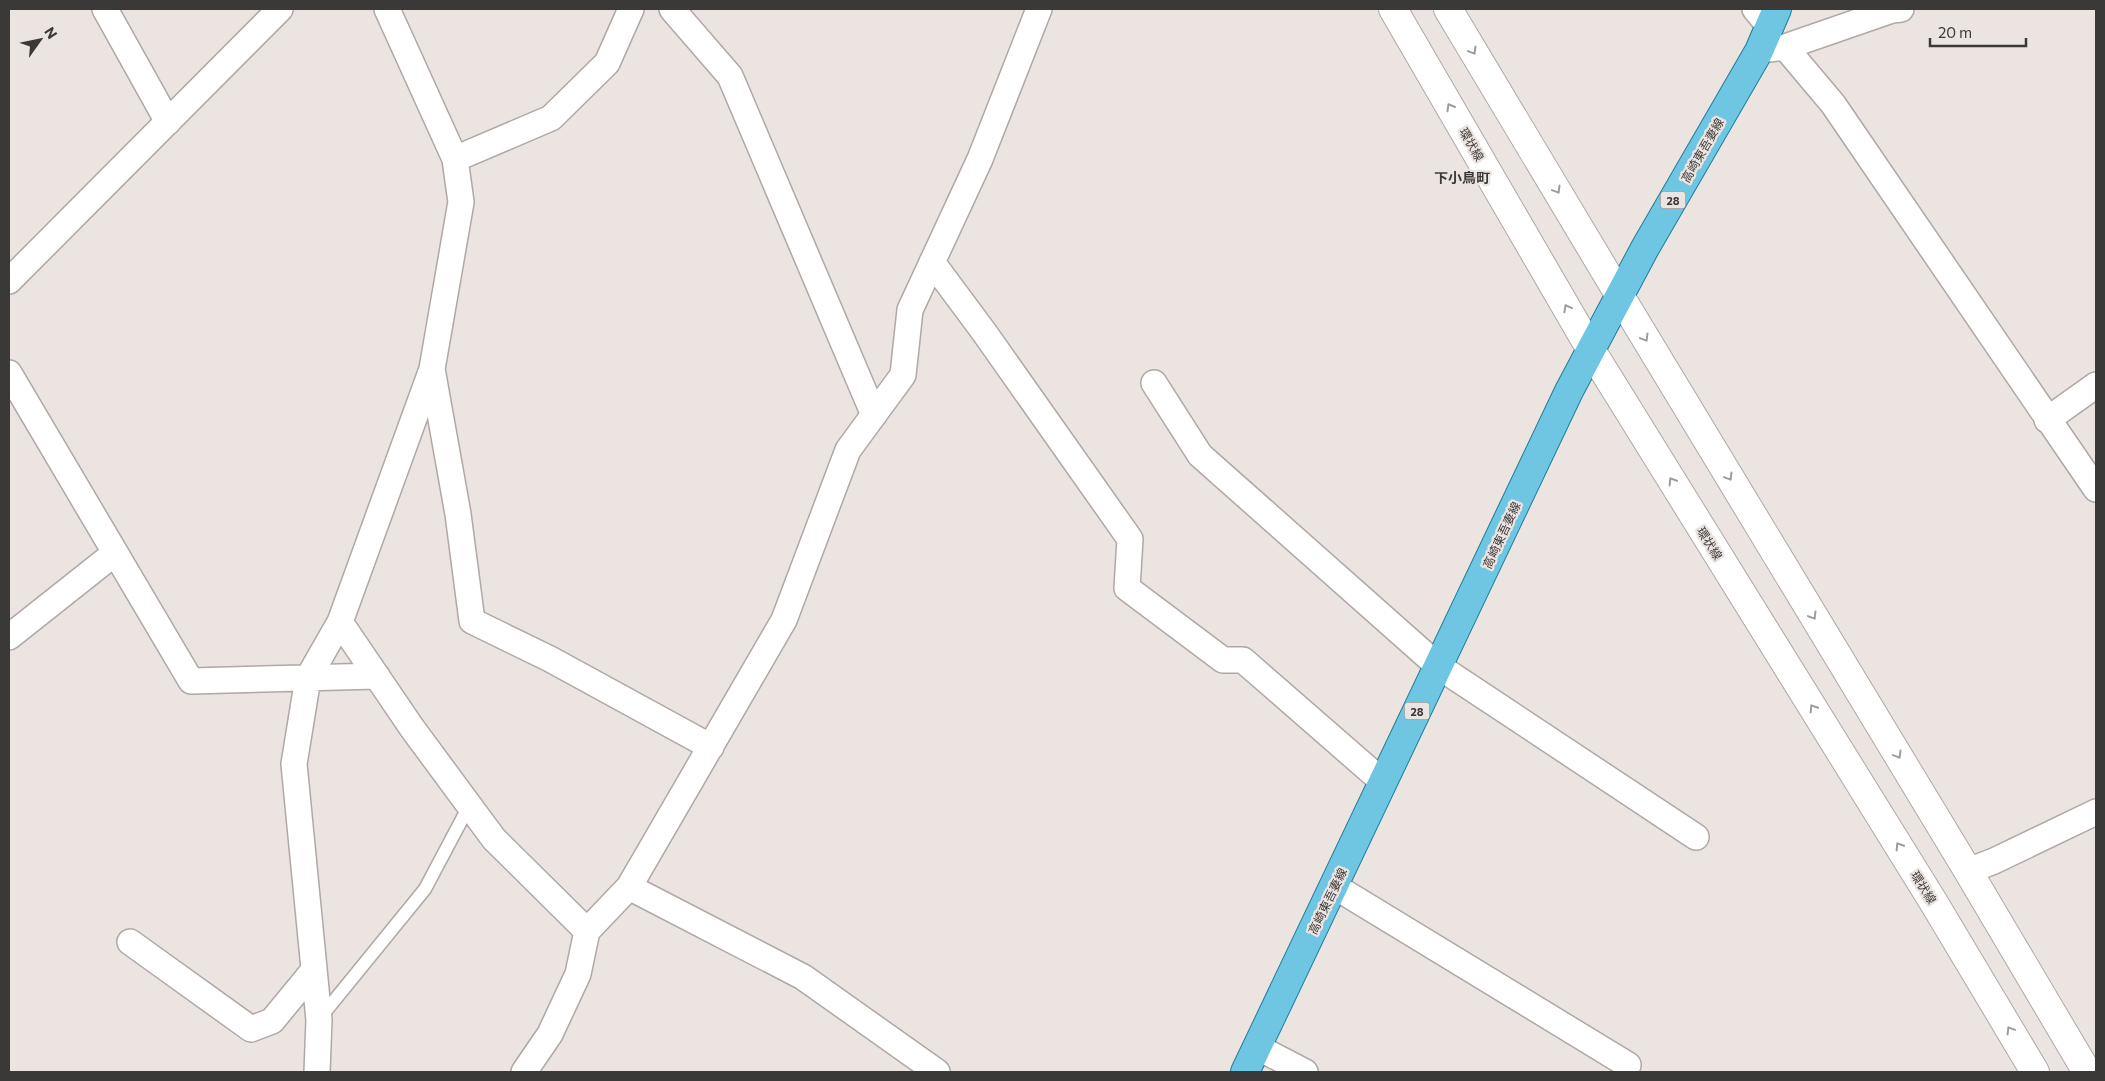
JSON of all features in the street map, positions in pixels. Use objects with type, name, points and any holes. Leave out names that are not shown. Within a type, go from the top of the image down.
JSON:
[{"type":"main road","name":"高崎東吾妻線","points":[[1245,1072],[1569,391],[1645,248],[1759,52],[1772,23]]},
{"type":"street","points":[[105,9],[168,122]]},
{"type":"street","points":[[9,281],[280,9]]},
{"type":"street","points":[[317,1072],[319,1020],[294,764],[308,678],[340,622],[432,370],[461,202],[455,159],[387,9]]},
{"type":"street","points":[[455,159],[551,118],[607,63],[631,9]]},
{"type":"street","points":[[672,9],[730,76],[874,415]]},
{"type":"street","points":[[524,1072],[550,1034],[578,974],[587,931],[630,887],[784,620],[848,450],[904,375],[910,310],[980,159],[1039,9]]},
{"type":"street","name":"環状線","points":[[1393,9],[1591,350],[1934,903],[2035,1072]]},
{"type":"street","points":[[1448,9],[1968,871],[2087,1072]]},
{"type":"street","points":[[1772,23],[1901,9]]},
{"type":"street","points":[[1772,23],[1833,104],[2047,420],[2096,489]]},
{"type":"street","points":[[932,262],[984,332],[1130,539],[1127,588],[1223,660],[1243,660],[1383,782]]},
{"type":"street","points":[[432,370],[458,514],[472,621],[550,659],[711,747]]},
{"type":"street","points":[[9,373],[191,681],[377,676]]},
{"type":"street","points":[[1154,383],[1200,455],[1438,666],[1696,838]]},
{"type":"street","points":[[2047,420],[2096,385]]},
{"type":"street","points":[[9,637],[115,552]]},
{"type":"street","points":[[340,622],[494,840],[587,931]]},
{"type":"street","points":[[1968,871],[1994,861],[2096,812]]},
{"type":"street","points":[[1334,886],[1628,1066]]},
{"type":"street","points":[[630,887],[803,977],[937,1072]]},
{"type":"street","points":[[130,942],[250,1029],[272,1021],[314,970]]},
{"type":"street","points":[[1256,1047],[1305,1072]]},
{"type":"lane","points":[[319,1020],[425,889],[469,806]]},
{"type":"district","name":"下小鳥町","points":[[1462,177]]}]
